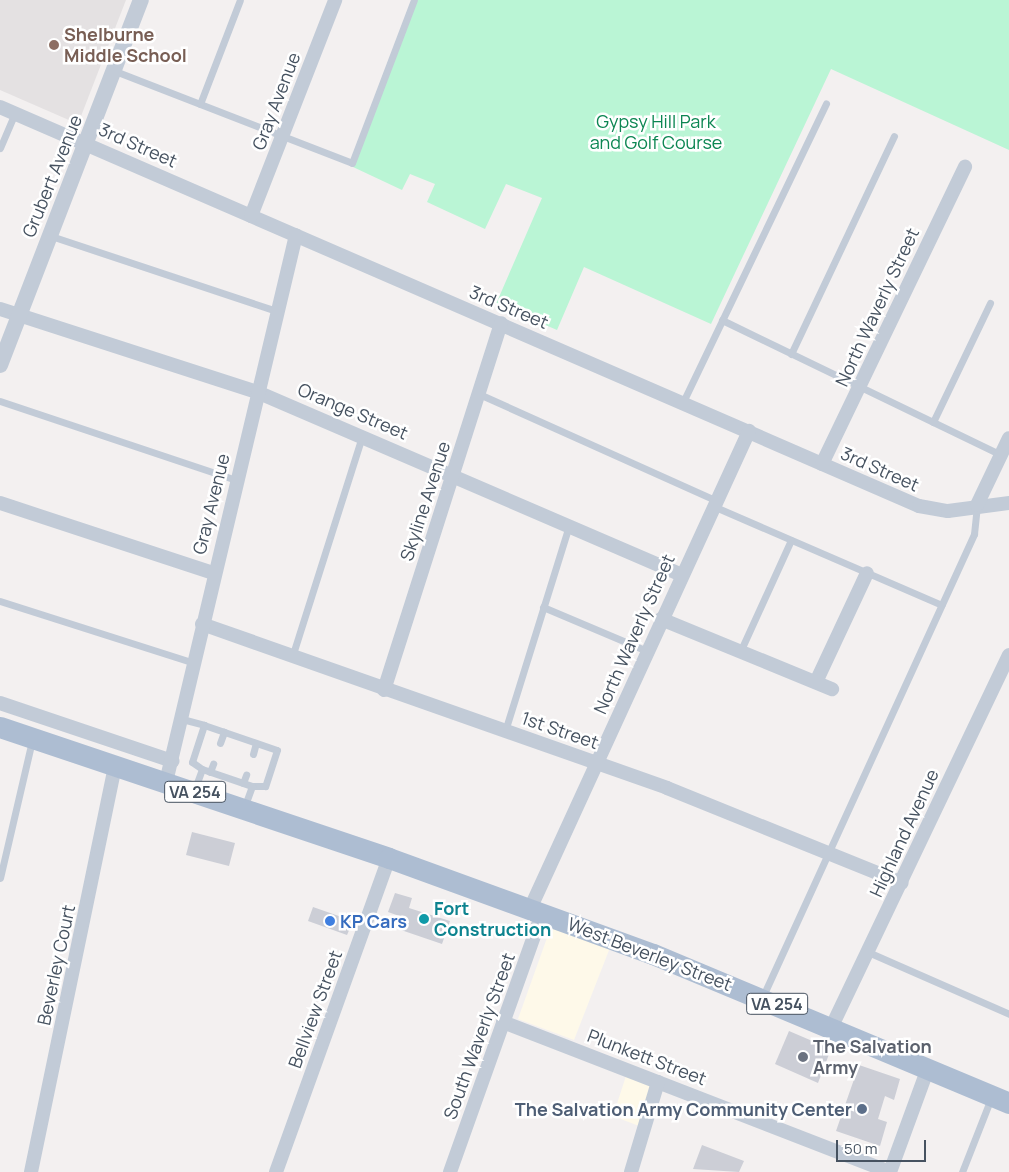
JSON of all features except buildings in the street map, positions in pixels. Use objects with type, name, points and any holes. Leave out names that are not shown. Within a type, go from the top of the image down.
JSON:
[{"type":"main road","name":"West Beverley Street","points":[[0,727],[194,791],[536,911],[832,1026],[1001,1099]]},
{"type":"street","name":"Grubert Avenue","points":[[0,366],[17,314],[88,144],[141,0]]},
{"type":"street","name":"Gray Avenue","points":[[252,216],[335,0]]},
{"type":"street","name":"3rd Street","points":[[0,107],[924,508],[948,511],[1009,503]]},
{"type":"street","name":"North Waverly Street","points":[[822,464],[966,167]]},
{"type":"street","name":"Gray Avenue","points":[[166,782],[182,718],[213,573],[296,235]]},
{"type":"street","name":"Orange Street","points":[[0,309],[257,392],[454,474],[681,575]]},
{"type":"street","name":"Skyline Avenue","points":[[384,690],[501,323]]},
{"type":"street","name":"North Waverly Street","points":[[536,911],[597,763],[681,575],[749,431]]},
{"type":"street","points":[[977,506],[1009,438]]},
{"type":"street","points":[[0,503],[213,573]]},
{"type":"street","points":[[816,682],[867,573]]},
{"type":"street","points":[[661,619],[739,653],[832,688]]},
{"type":"street","name":"1st Street","points":[[202,624],[384,690],[597,763],[829,852],[902,883]]},
{"type":"street","name":"Highland Avenue","points":[[832,1026],[902,883],[1009,655]]},
{"type":"street","points":[[0,703],[172,761]]},
{"type":"street","name":"Beverley Court","points":[[31,1172],[115,765]]},
{"type":"street","name":"Bellview Street","points":[[276,1172],[389,858]]},
{"type":"street","name":"South Waverly Street","points":[[450,1172],[503,1022],[536,911]]},
{"type":"street","name":"Plunkett Street","points":[[503,1022],[890,1172]]},
{"type":"street","points":[[890,1172],[928,1068]]},
{"type":"street","points":[[631,1172],[658,1082]]},
{"type":"lane","points":[[200,104],[240,0]]},
{"type":"lane","points":[[115,71],[352,163],[414,0]]},
{"type":"lane","points":[[683,402],[826,103]]},
{"type":"lane","points":[[0,148],[15,113]]},
{"type":"lane","points":[[791,354],[894,136]]},
{"type":"lane","points":[[50,235],[277,311]]},
{"type":"lane","points":[[934,422],[990,303]]},
{"type":"lane","points":[[722,320],[1001,455]]},
{"type":"lane","points":[[479,394],[791,540],[942,605]]},
{"type":"lane","points":[[0,401],[236,480]]},
{"type":"lane","points":[[292,657],[362,436]]},
{"type":"lane","points":[[762,998],[974,534],[977,506]]},
{"type":"lane","points":[[504,731],[569,525]]},
{"type":"lane","points":[[739,653],[791,540]]},
{"type":"lane","points":[[0,601],[194,663]]},
{"type":"lane","points":[[543,607],[647,651]]},
{"type":"lane","points":[[182,718],[204,725],[276,750],[265,786],[252,786],[202,769],[192,762],[204,725]]},
{"type":"lane","points":[[220,743],[224,732]]},
{"type":"lane","points":[[0,878],[33,738]]},
{"type":"lane","points":[[253,754],[256,743]]},
{"type":"lane","points":[[210,772],[213,764]]},
{"type":"lane","points":[[194,791],[202,769]]},
{"type":"lane","points":[[244,783],[246,775]]},
{"type":"lane","points":[[244,809],[252,786]]},
{"type":"lane","points":[[868,952],[1009,1014]]},
{"type":"lane","points":[[962,1172],[1001,1099]]},
{"type":"shaded area","name":"Shelburne Middle School","points":[[0,0],[126,0],[78,124],[0,90]]},
{"type":"shaded area","points":[[552,924],[611,945],[574,1040],[518,1019]]},
{"type":"shaded area","points":[[626,1076],[652,1086],[639,1126],[613,1116]]},
{"type":"green space","name":"Gypsy Hill Park and Golf Course","points":[[417,0],[1009,0],[1009,150],[831,69],[711,324],[584,267],[557,330],[496,304],[542,198],[506,184],[485,229],[427,202],[435,184],[410,174],[402,190],[353,167]]},
{"type":"place","name":"Shelburne Middle School","points":[[54,45]]},
{"type":"place","name":"Fort Construction","points":[[424,919]]},
{"type":"place","name":"KP Cars","points":[[330,921]]},
{"type":"place","name":"The Salvation Army","points":[[803,1057]]},
{"type":"place","name":"The Salvation Army Community Center","points":[[862,1109]]}]
